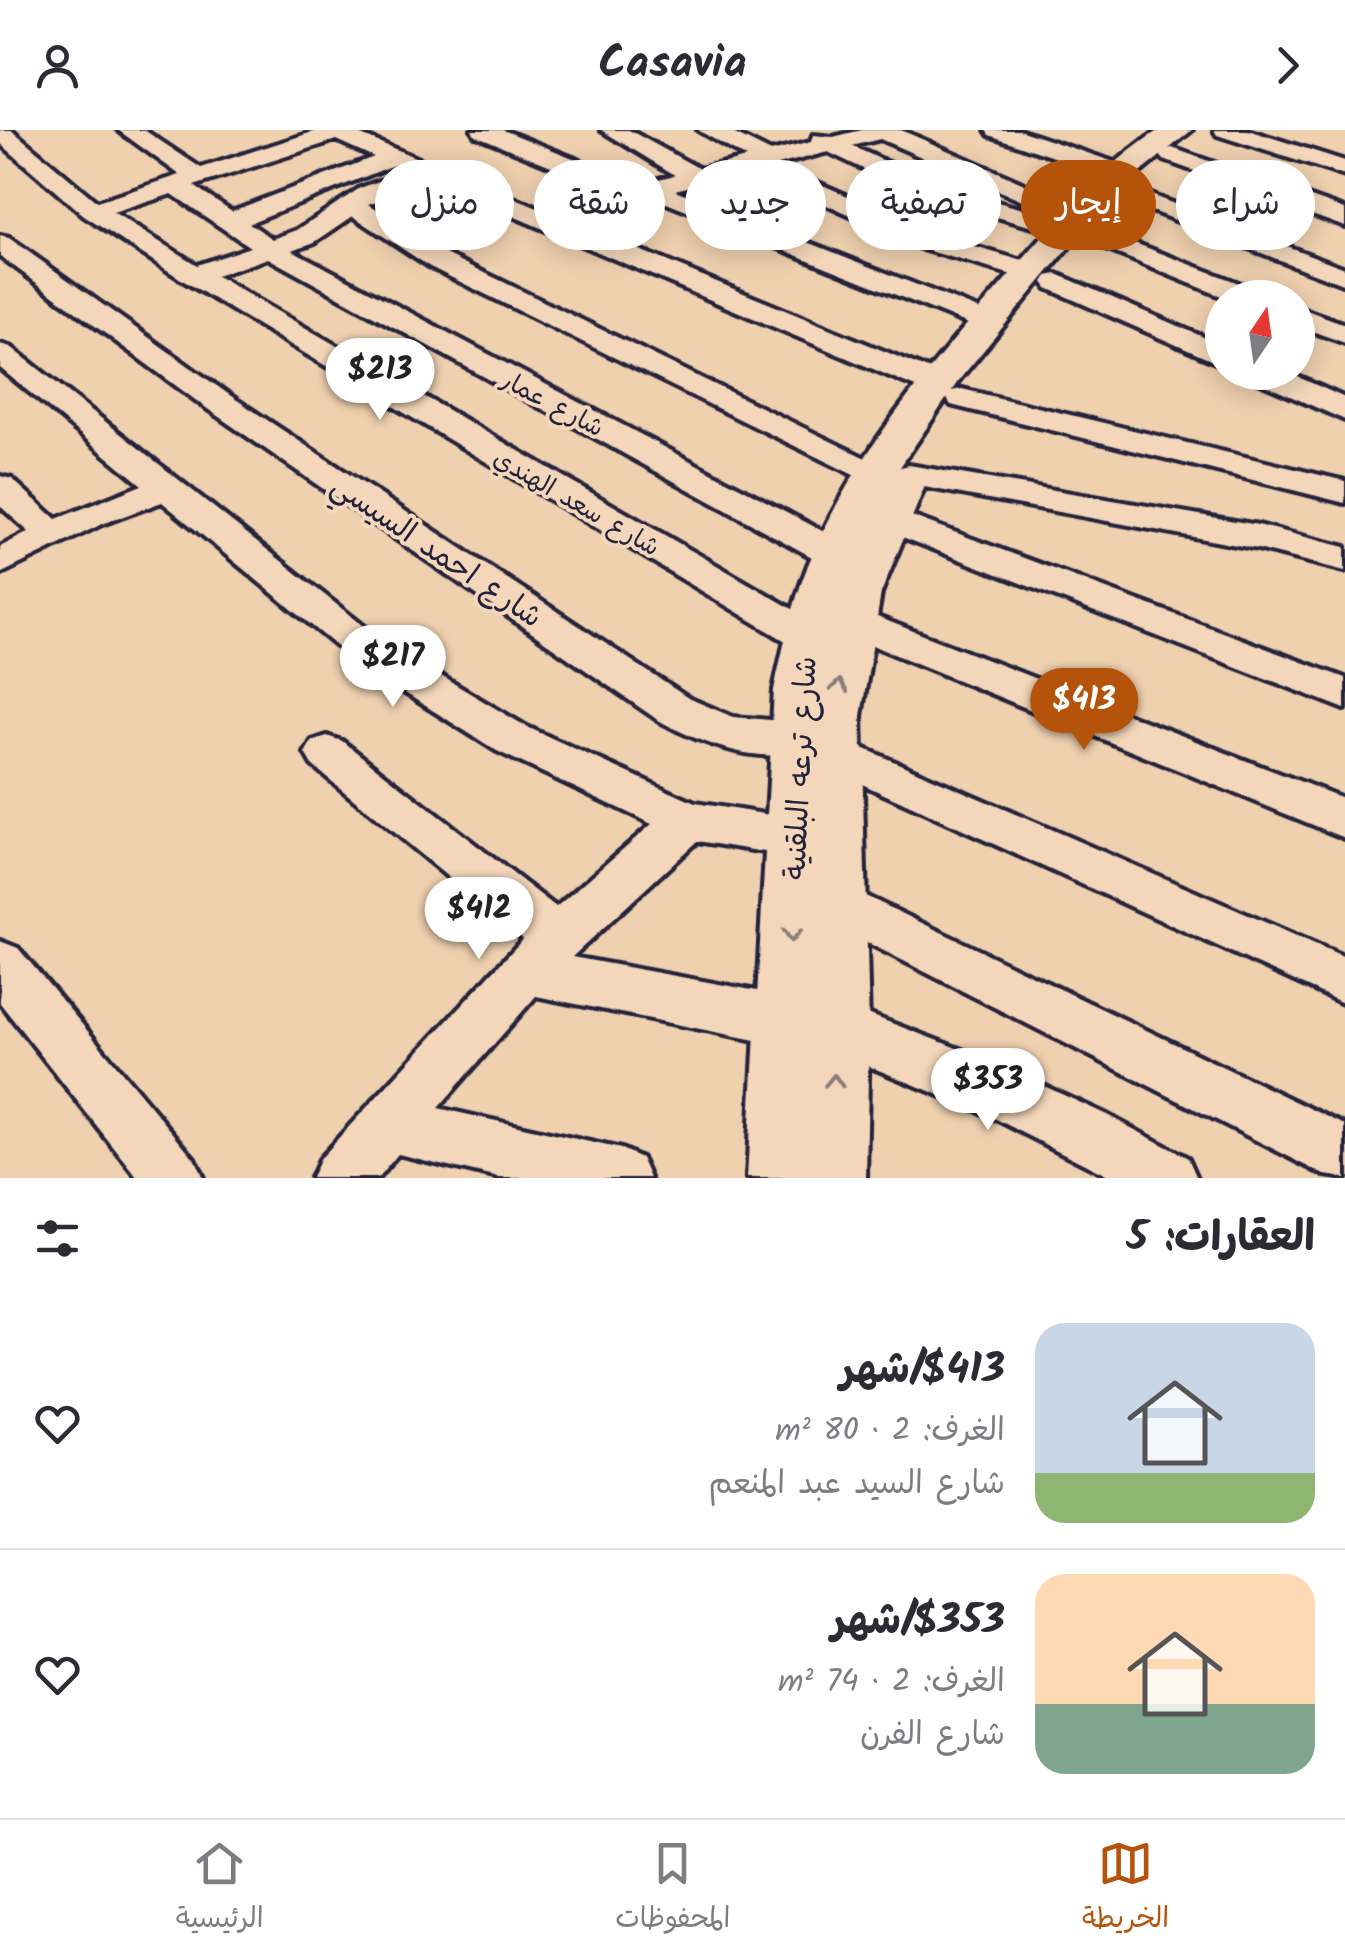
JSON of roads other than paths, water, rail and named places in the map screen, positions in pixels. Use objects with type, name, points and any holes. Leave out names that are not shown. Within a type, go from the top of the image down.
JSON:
[{"type":"street","name":"شارع عمار","points":[[129,130],[230,221],[271,249],[834,553]]},
{"type":"street","points":[[483,130],[554,160]]},
{"type":"street","points":[[516,144],[553,130]]},
{"type":"street","points":[[612,130],[685,171]]},
{"type":"street","points":[[709,130],[759,160]]},
{"type":"street","points":[[798,130],[928,191],[1021,213]]},
{"type":"street","points":[[997,130],[1069,160]]},
{"type":"street","name":"شارع ترعه البلقنية","points":[[1153,160],[1175,142],[1214,130]]},
{"type":"street","points":[[1225,130],[1345,168]]},
{"type":"street","points":[[765,160],[883,131],[1021,198]]},
{"type":"street","points":[[94,210],[333,132],[401,160]]},
{"type":"street","name":"شارع سعد الهندي","points":[[9,134],[94,210],[194,276],[829,628],[1345,819]]},
{"type":"street","points":[[1175,142],[1345,218]]},
{"type":"street","points":[[230,221],[394,157]]},
{"type":"street","points":[[194,276],[322,228],[375,191]]},
{"type":"street","points":[[826,192],[935,244],[1044,277],[1205,348]]},
{"type":"street","points":[[665,194],[986,322]]},
{"type":"street","points":[[1156,197],[1345,277]]},
{"type":"street","points":[[352,204],[432,258],[889,489],[1345,694]]},
{"type":"street","points":[[514,207],[949,391],[1345,492]]},
{"type":"street","name":"شارع احمد السيسي","points":[[0,244],[220,403],[673,709],[730,735],[815,745]]},
{"type":"street","name":"شارع ترعه البلقنية","points":[[949,391],[1062,250]]},
{"type":"street","points":[[1136,250],[1208,280]]},
{"type":"street","name":"شارع ترعه البلقنية","points":[[829,628],[889,489],[986,322],[1044,277]]},
{"type":"street","points":[[1315,323],[1345,334]]},
{"type":"street","points":[[0,353],[370,652],[436,696],[512,739],[689,820],[814,842]]},
{"type":"street","points":[[1300,390],[1345,410]]},
{"type":"street","points":[[0,487],[53,536]]},
{"type":"street","points":[[0,562],[90,516],[166,488]]},
{"type":"street","points":[[889,489],[1258,537],[1345,559]]},
{"type":"street","name":"شارع ترعه البلقنية","points":[[830,1178],[813,1024],[815,745],[834,553],[889,489]]},
{"type":"street","points":[[815,745],[1345,981]]},
{"type":"street","points":[[327,753],[542,954],[813,1024],[938,1064],[1044,1112],[1154,1174]]},
{"type":"street","points":[[340,1178],[542,954],[646,854],[689,820]]},
{"type":"street","name":"شارع ترعه البلقنية","points":[[783,1178],[834,902],[814,842]]},
{"type":"street","points":[[834,902],[1345,1155]]},
{"type":"street","points":[[0,964],[174,1178]]},
{"type":"street","points":[[388,1124],[621,1178]]}]
